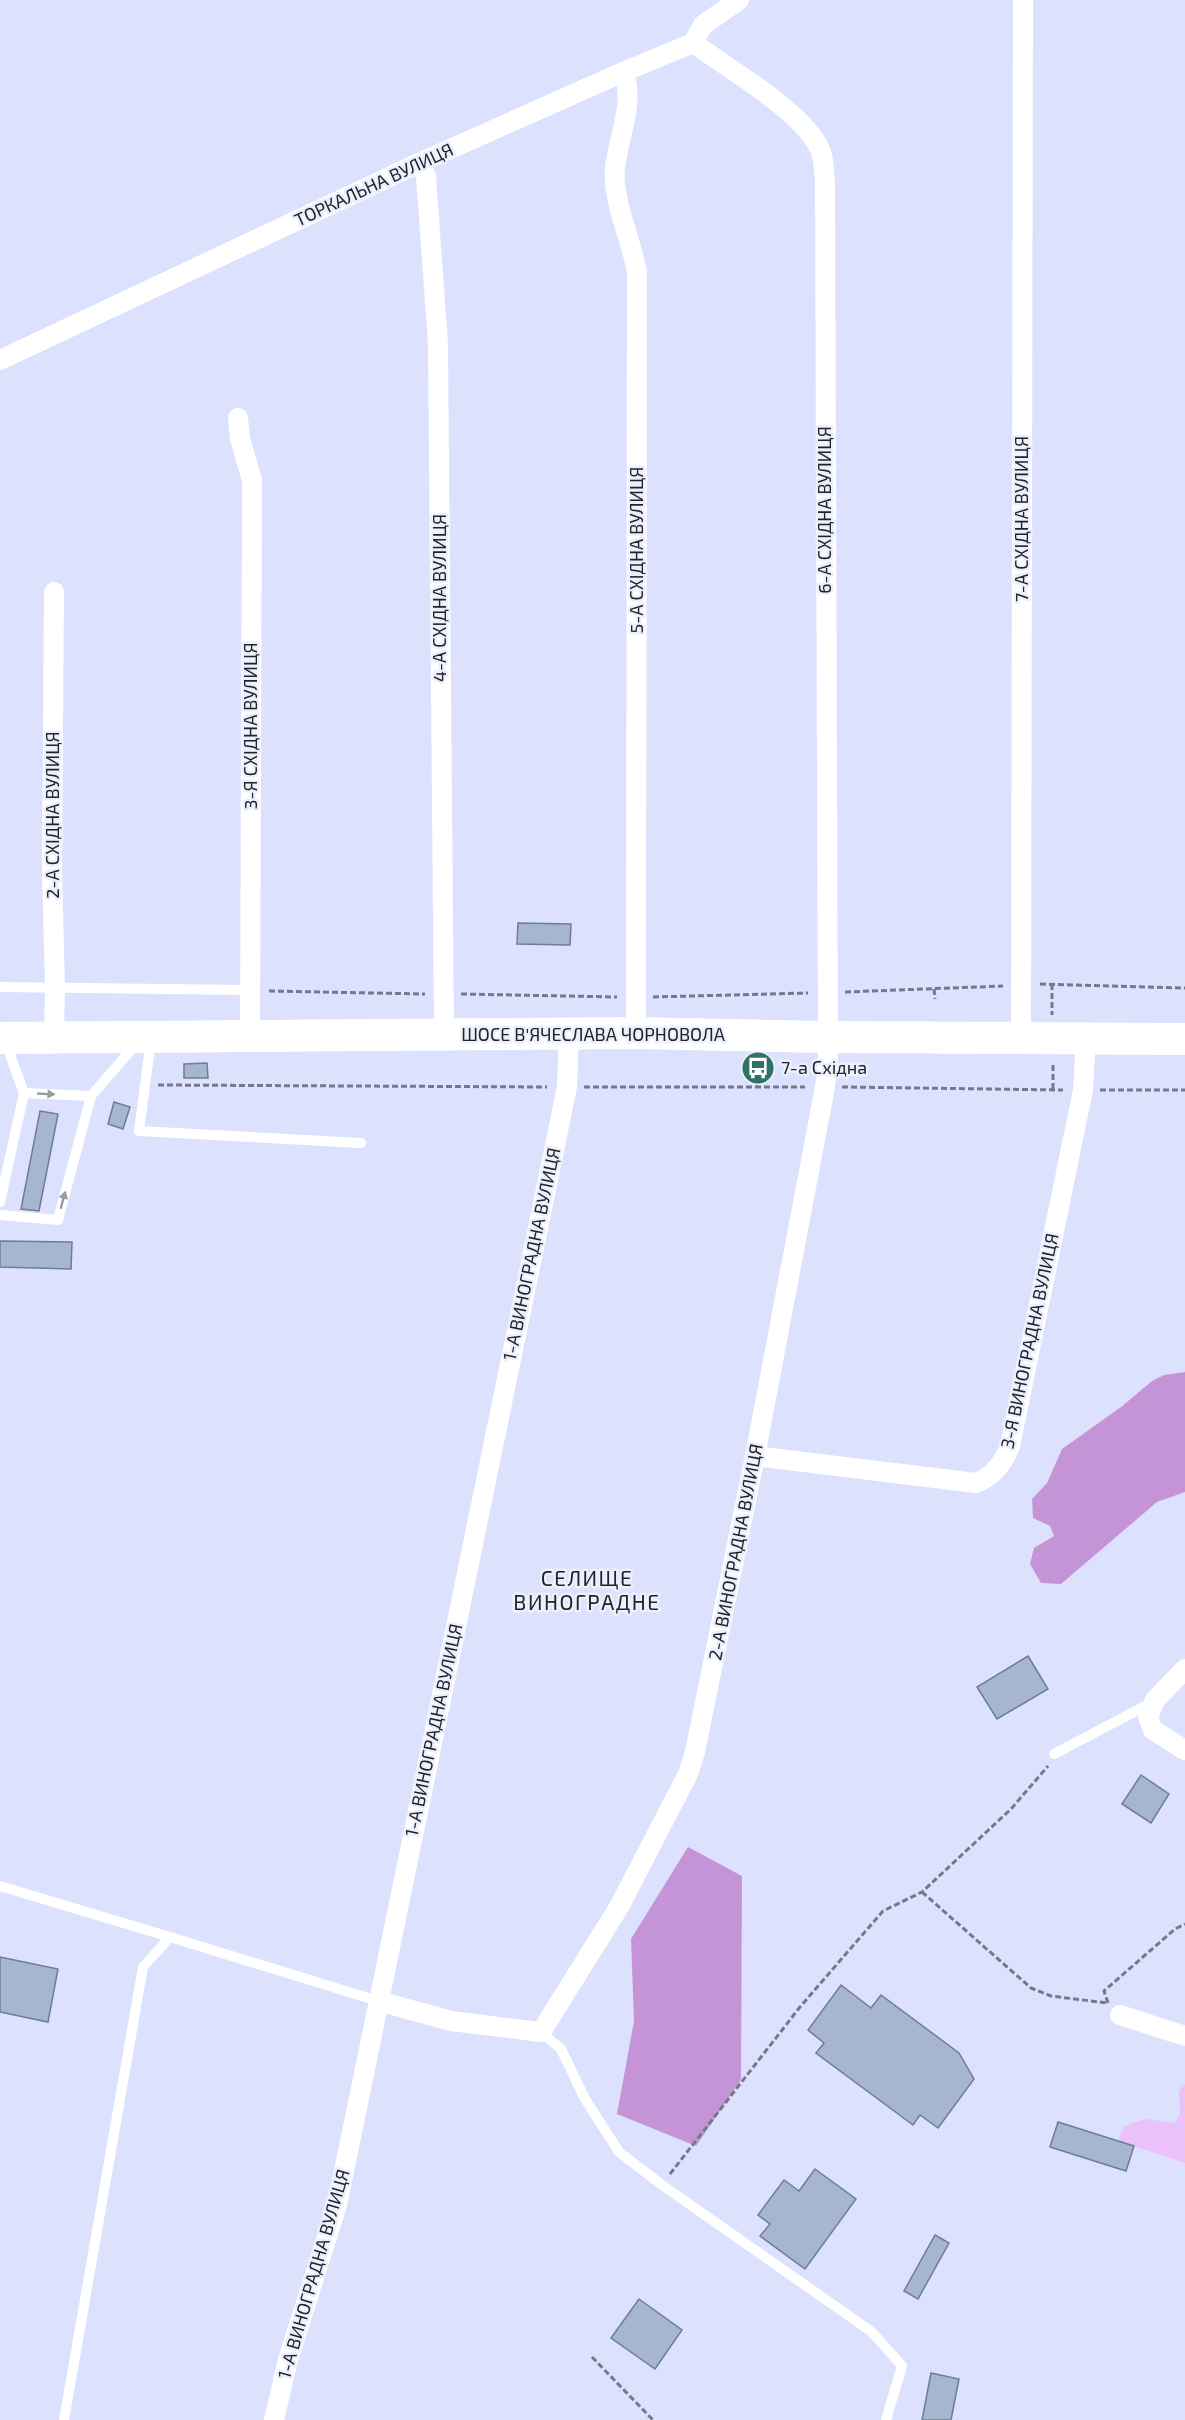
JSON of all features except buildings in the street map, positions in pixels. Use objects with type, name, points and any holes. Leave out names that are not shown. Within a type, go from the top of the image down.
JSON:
[{"type":"main road","name":"ШОСЕ В'ЯЧЕСЛАВА ЧОРНОВОЛА","points":[[2,1038],[636,1033],[827,1037],[1185,1039]]},
{"type":"street","points":[[693,43],[703,25],[739,0]]},
{"type":"street","name":"7-А СХІДНА ВУЛИЦЯ","points":[[1021,1038],[1023,0]]},
{"type":"street","name":"ТОРКАЛЬНА ВУЛИЦЯ","points":[[0,360],[419,163],[622,72],[693,43]]},
{"type":"street","name":"6-А СХІДНА ВУЛИЦЯ","points":[[693,43],[788,111],[808,130],[822,153],[825,182],[827,1037]]},
{"type":"street","name":"5-А СХІДНА ВУЛИЦЯ","points":[[622,72],[628,91],[615,165],[615,187],[637,272],[636,1033]]},
{"type":"street","name":"4-А СХІДНА ВУЛИЦЯ","points":[[419,163],[426,176],[438,344],[444,1036]]},
{"type":"street","name":"3-Я СХІДНА ВУЛИЦЯ","points":[[238,418],[240,439],[252,480],[250,1036]]},
{"type":"street","name":"2-А СХІДНА ВУЛИЦЯ","points":[[54,592],[52,870],[56,987],[54,1038]]},
{"type":"street","name":"1-А ВИНОГРАДНА ВУЛИЦЯ","points":[[274,2420],[288,2361],[337,2205],[567,1087],[569,1035]]},
{"type":"street","name":"2-А ВИНОГРАДНА ВУЛИЦЯ","points":[[541,2032],[619,1907],[688,1774],[695,1752],[755,1456],[825,1087],[827,1037]]},
{"type":"street","name":"3-Я ВИНОГРАДНА ВУЛИЦЯ","points":[[755,1456],[976,1482],[987,1478],[1004,1460],[1011,1446],[1083,1090],[1086,1038]]},
{"type":"street","points":[[1185,1669],[1155,1700],[1148,1717],[1153,1730],[1185,1750]]},
{"type":"street","points":[[378,2001],[451,2021],[541,2032]]},
{"type":"street","points":[[1114,2009],[1185,2036]]},
{"type":"lane","points":[[0,987],[249,990]]},
{"type":"lane","points":[[147,1037],[145,1085],[139,1131],[361,1143]]},
{"type":"lane","points":[[0,1215],[58,1220],[91,1096],[147,1037]]},
{"type":"lane","points":[[0,1202],[24,1093],[2,1038]]},
{"type":"lane","points":[[24,1093],[91,1096]]},
{"type":"lane","points":[[1057,1753],[1155,1700]]},
{"type":"lane","points":[[0,1886],[378,2001]]},
{"type":"lane","points":[[64,2420],[143,1967],[170,1937]]},
{"type":"lane","points":[[541,2032],[561,2049],[585,2099],[619,2152],[662,2185],[872,2331],[902,2366],[886,2420]]},
{"type":"path","points":[[1052,984],[1052,1020]]},
{"type":"path","points":[[934,989],[934,999]]},
{"type":"path","points":[[249,990],[443,994]]},
{"type":"path","points":[[1053,1058],[1053,1089]]},
{"type":"path","points":[[757,1088],[758,1068]]},
{"type":"path","points":[[145,1085],[1185,1090]]},
{"type":"path","points":[[662,2185],[800,2007],[883,1911],[922,1892],[1011,1809],[1057,1753]]},
{"type":"path","points":[[922,1892],[1031,1988],[1051,1996],[1114,2009]]},
{"type":"path","points":[[1114,2009],[1104,1990],[1175,1929],[1185,1924]]},
{"type":"path","points":[[592,2356],[653,2420]]},
{"type":"shaded area","points":[[1185,1372],[1185,1492],[1157,1502],[1061,1584],[1041,1583],[1030,1564],[1034,1548],[1054,1536],[1050,1526],[1033,1518],[1032,1499],[1047,1483],[1062,1449],[1121,1407],[1152,1381],[1164,1375]]},
{"type":"shaded area","points":[[688,1847],[742,1876],[741,2080],[696,2146],[617,2114],[634,2021],[631,1939]]},
{"type":"shaded area","points":[[1185,2084],[1185,2163],[1118,2141],[1124,2126],[1145,2119],[1175,2123],[1180,2114],[1179,2091]]},
{"type":"place","name":"7-а Східна","points":[[758,1068]]},
{"type":"district","name":"СЕЛИЩЕ ВИНОГРАДНЕ","points":[[587,1591]]}]
